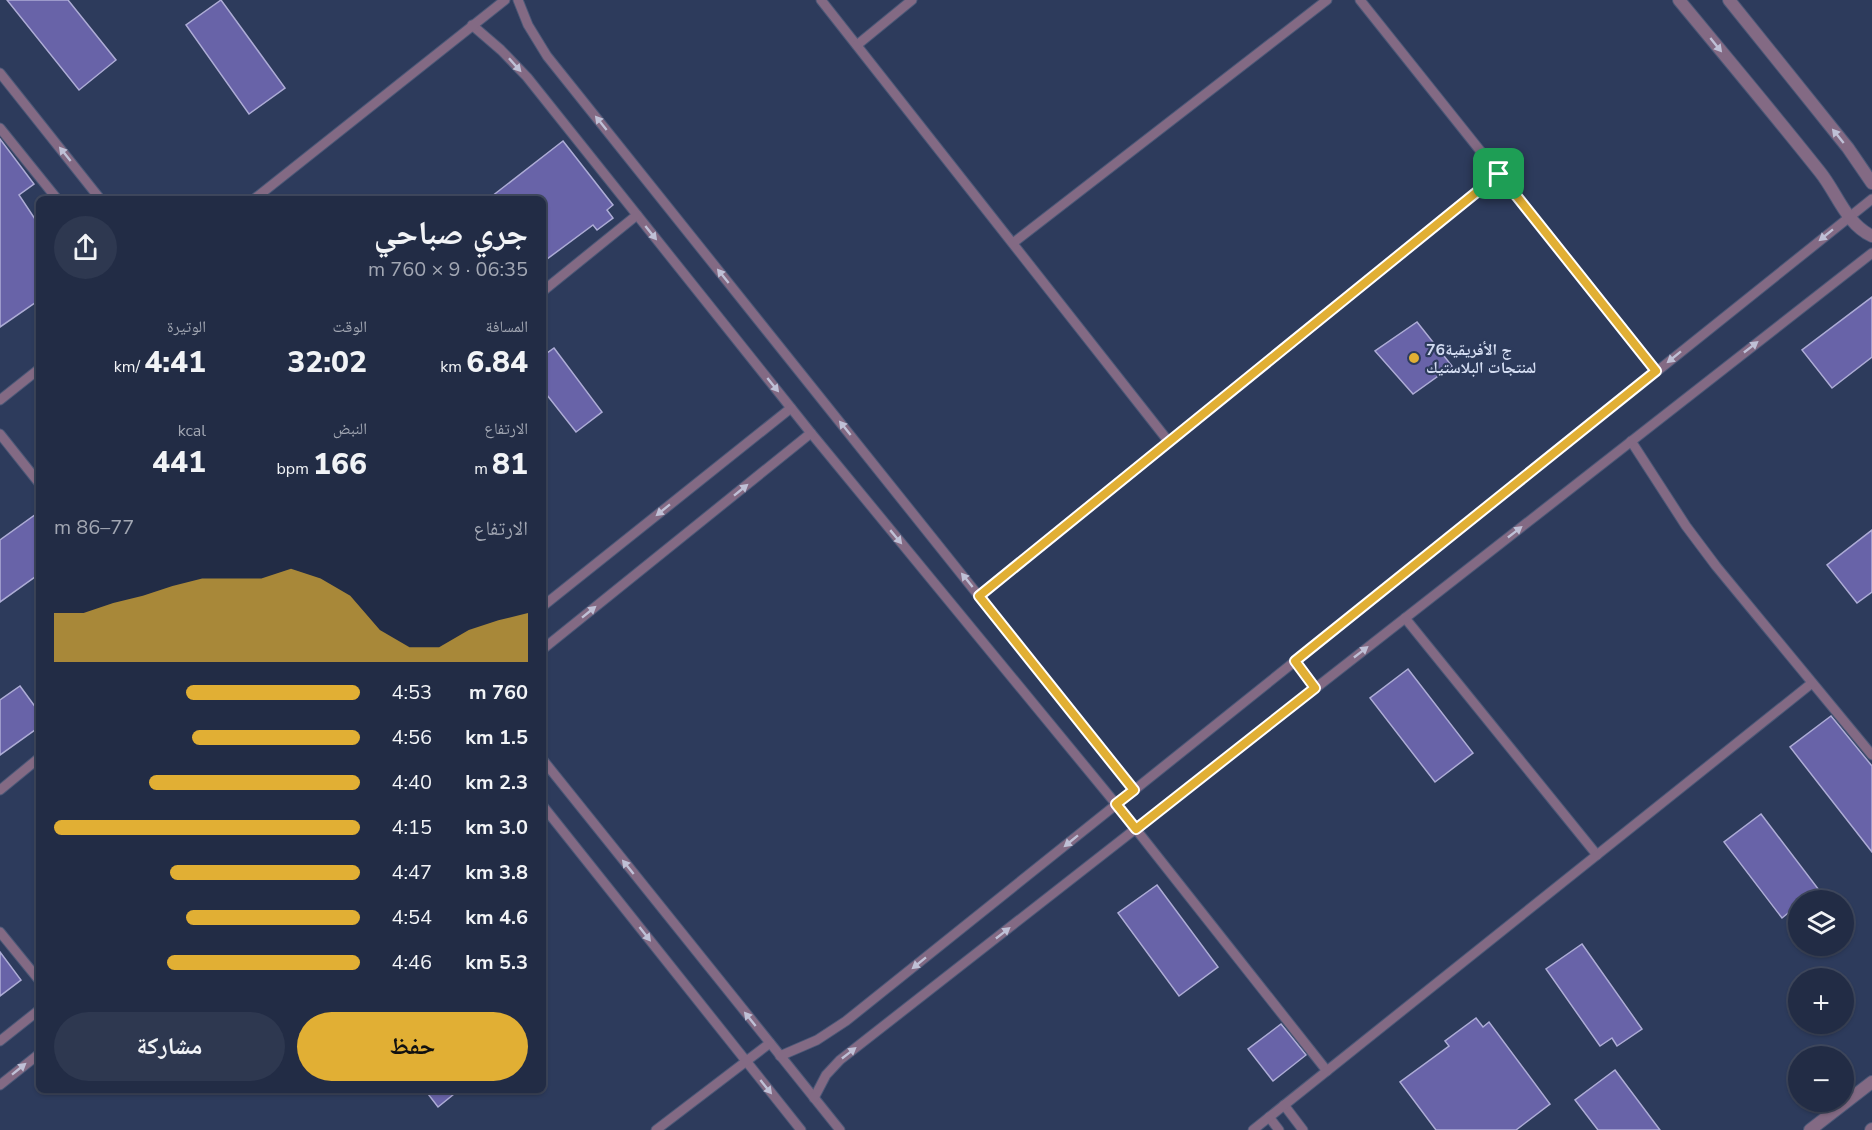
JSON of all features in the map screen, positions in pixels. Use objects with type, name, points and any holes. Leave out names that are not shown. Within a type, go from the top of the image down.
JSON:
[{"type":"street","points":[[1679,0],[1821,173],[1849,217],[1872,236]]},
{"type":"street","points":[[1729,0],[1848,148],[1872,183]]},
{"type":"street","points":[[1810,1130],[1872,1082]]},
{"type":"lane","points":[[258,196],[505,0]]},
{"type":"lane","points":[[518,0],[528,25],[547,56],[1134,790]]},
{"type":"lane","points":[[821,0],[1169,442]]},
{"type":"lane","points":[[857,45],[912,0]]},
{"type":"lane","points":[[1013,243],[1327,0]]},
{"type":"lane","points":[[1360,0],[1656,371]]},
{"type":"lane","points":[[472,25],[514,63],[810,433],[1116,804],[1327,1071]]},
{"type":"lane","points":[[0,73],[98,196]]},
{"type":"lane","points":[[0,128],[55,196]]},
{"type":"lane","points":[[979,596],[1499,174]]},
{"type":"lane","points":[[780,1056],[817,1040],[846,1021],[1872,199]]},
{"type":"lane","points":[[546,289],[637,215]]},
{"type":"lane","points":[[814,1098],[826,1075],[840,1060],[1872,253]]},
{"type":"lane","points":[[0,400],[36,371]]},
{"type":"lane","points":[[546,604],[790,408]]},
{"type":"lane","points":[[546,646],[810,433]]},
{"type":"lane","points":[[0,434],[36,479]]},
{"type":"lane","points":[[1631,441],[1686,526],[1716,566],[1872,755]]},
{"type":"lane","points":[[1405,618],[1597,855]]},
{"type":"lane","points":[[1295,661],[1315,688]]},
{"type":"lane","points":[[1253,1130],[1812,683]]},
{"type":"lane","points":[[0,790],[36,760]]},
{"type":"lane","points":[[546,764],[840,1130]]},
{"type":"lane","points":[[546,810],[801,1130]]},
{"type":"lane","points":[[0,932],[36,976]]},
{"type":"lane","points":[[0,1041],[36,1012]]},
{"type":"lane","points":[[656,1130],[770,1043]]},
{"type":"lane","points":[[0,1085],[36,1056]]},
{"type":"lane","points":[[1284,1105],[1303,1130]]},
{"type":"lane","points":[[1269,1117],[1279,1130]]},
{"type":"building","points":[[7,0],[68,0],[116,60],[79,90]]},
{"type":"building","points":[[221,0],[285,88],[249,114],[186,25]]},
{"type":"building","points":[[0,139],[34,184],[19,195],[36,220],[36,302],[0,327]]},
{"type":"building","points":[[563,141],[613,205],[607,210],[613,218],[597,230],[593,225],[546,260],[546,196],[492,196]]},
{"type":"building","points":[[1872,297],[1872,357],[1832,388],[1802,350]]},
{"type":"building","name":"76ج الأفريقية لمنتجات البلاستيك","points":[[1417,322],[1452,366],[1413,394],[1375,351]]},
{"type":"building","points":[[554,348],[602,412],[576,432],[546,394],[546,354]]},
{"type":"building","points":[[36,514],[36,576],[0,602],[0,540]]},
{"type":"building","points":[[1872,530],[1872,592],[1857,603],[1827,565]]},
{"type":"building","points":[[1408,669],[1473,753],[1435,782],[1370,698]]},
{"type":"building","points":[[20,686],[36,708],[36,729],[0,755],[0,700]]},
{"type":"building","points":[[1831,716],[1872,766],[1872,852],[1790,747]]},
{"type":"building","points":[[1761,814],[1819,890],[1788,890],[1788,913],[1782,918],[1724,842]]},
{"type":"building","points":[[1157,885],[1218,967],[1179,996],[1118,913]]},
{"type":"building","points":[[1582,944],[1642,1029],[1617,1046],[1612,1038],[1600,1046],[1546,969]]},
{"type":"building","points":[[0,952],[21,980],[0,996]]},
{"type":"building","points":[[1476,1018],[1483,1027],[1489,1022],[1550,1104],[1516,1130],[1436,1130],[1400,1082],[1449,1046],[1445,1041]]},
{"type":"building","points":[[1281,1024],[1306,1055],[1273,1081],[1248,1049]]},
{"type":"building","points":[[1615,1070],[1660,1130],[1598,1130],[1575,1100]]},
{"type":"building","points":[[427,1093],[455,1093],[438,1107]]},
{"type":"place","name":"76ج الأفريقية لمنتجات البلاستيك","points":[[1414,358]]},
{"type":"route","points":[[1499,174],[1656,371],[1295,661],[1315,688],[1136,829],[1116,804],[1134,790],[979,596],[1499,174]]}]
